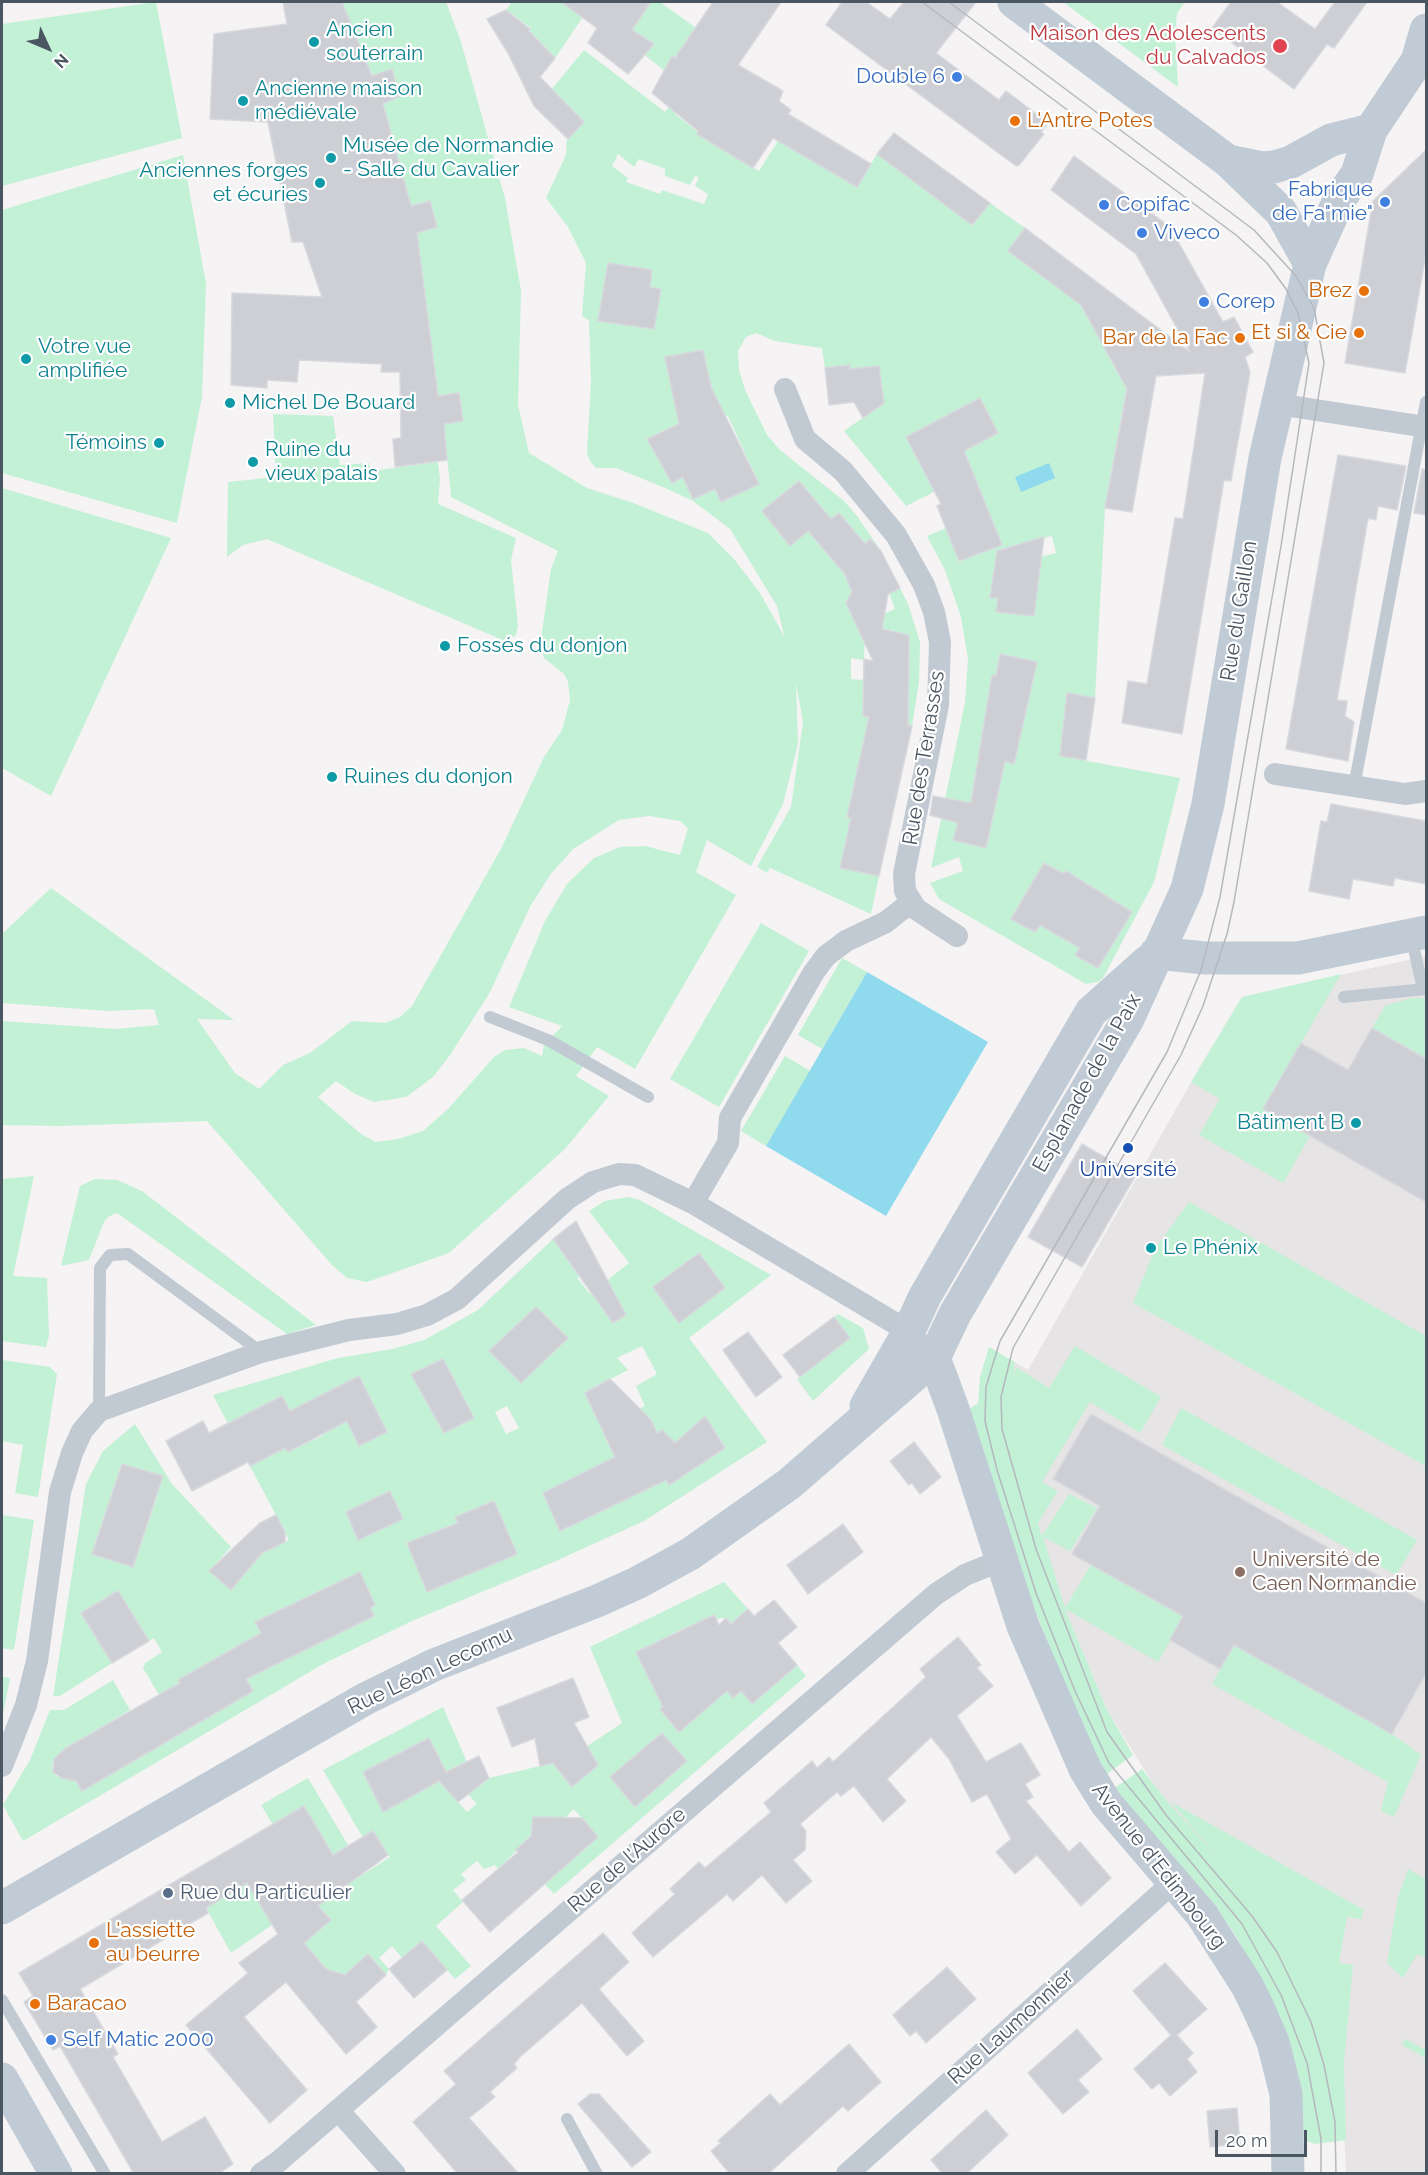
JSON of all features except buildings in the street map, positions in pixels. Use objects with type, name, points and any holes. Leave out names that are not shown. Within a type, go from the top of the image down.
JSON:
[{"type":"main road","points":[[1014,2],[1228,161],[1281,212],[1310,264]]},
{"type":"main road","name":"Rue du Gaillon","points":[[1156,954],[1186,889],[1198,851],[1216,759],[1256,509],[1276,404],[1310,264],[1339,200],[1357,174],[1371,130],[1414,87],[1417,61],[1426,30]]},
{"type":"main road","points":[[1228,161],[1263,168],[1274,167],[1292,162],[1331,140],[1371,130]]},
{"type":"main road","points":[[1156,954],[1205,958],[1298,958],[1418,934]]},
{"type":"main road","name":"Esplanade de la Paix","points":[[908,1333],[925,1296],[1091,1012],[1156,954]]},
{"type":"main road","name":"Esplanade de la Paix","points":[[934,1358],[955,1314],[1128,1019],[1156,954]]},
{"type":"main road","name":"Rue Léon Lecornu","points":[[851,1430],[908,1333]]},
{"type":"main road","name":"Rue Léon Lecornu","points":[[2,1908],[365,1700],[434,1665],[607,1597],[690,1554],[789,1484],[934,1358]]},
{"type":"main road","name":"Avenue d'Edimbourg","points":[[934,1358],[1023,1626],[1047,1687],[1096,1791],[1176,1880],[1202,1915],[1248,1987],[1273,2042],[1286,2094],[1288,2174]]},
{"type":"main road","points":[[2,2079],[56,2174]]},
{"type":"street","name":"Rue des Terrasses","points":[[785,389],[805,439],[843,471],[889,526],[924,585],[934,612],[940,642],[938,705],[904,874],[905,891],[910,903]]},
{"type":"street","points":[[1276,404],[1424,427]]},
{"type":"street","points":[[1275,774],[1405,794],[1426,791]]},
{"type":"street","points":[[693,1203],[728,1143],[730,1118],[814,972],[826,956],[846,941],[886,922],[910,903],[924,916],[957,936]]},
{"type":"street","points":[[2,1766],[26,1705],[37,1661],[60,1492],[72,1453],[82,1431],[99,1411],[261,1352],[349,1330],[397,1324],[427,1315],[458,1299],[567,1199],[593,1182],[619,1174],[635,1175],[693,1203],[908,1333],[934,1358]]},
{"type":"street","name":"Rue de l'Aurore","points":[[261,2174],[278,2162],[936,1594],[965,1575],[1002,1560]]},
{"type":"street","name":"Rue Laumonnier","points":[[848,2174],[1176,1880]]},
{"type":"street","points":[[338,2110],[395,2174]]},
{"type":"lane","points":[[1354,787],[1424,427],[1426,402]]},
{"type":"lane","points":[[1344,997],[1425,989],[1418,934]]},
{"type":"lane","points":[[490,1017],[548,1040],[648,1097]]},
{"type":"lane","points":[[99,1411],[100,1268],[110,1255],[128,1254],[261,1352]]},
{"type":"lane","points":[[2,2000],[105,2174]]},
{"type":"lane","points":[[567,2119],[597,2174]]},
{"type":"shaded area","name":"Université de Caen Normandie","points":[[1426,956],[1426,2173],[1346,2173],[1344,2129],[1221,1865],[1155,1787],[1106,1708],[1065,1609],[1038,1523],[1010,1390],[1015,1362],[1028,1370],[1198,1070],[1242,997]]},
{"type":"green space","points":[[156,2],[182,138],[2,186],[2,24]]},
{"type":"green space","points":[[342,2],[446,2],[461,42],[505,198],[521,291],[518,405],[529,453],[587,488],[633,503],[708,533],[734,559],[760,593],[784,636],[793,672],[777,606],[730,529],[693,501],[616,468],[596,468],[590,461],[587,453],[591,381],[589,320],[582,316],[586,263],[568,227],[546,198],[566,155],[567,138],[584,122],[552,89],[584,50],[665,112],[684,86],[637,49],[632,30],[651,2],[660,2],[696,28],[685,101],[675,114],[698,132],[697,134],[759,171],[778,141],[857,187],[877,154],[972,225],[990,203],[1025,228],[1009,252],[1081,305],[1121,379],[1128,379],[1105,508],[1095,698],[1067,693],[1060,756],[1180,778],[1154,882],[1103,978],[1098,982],[1086,984],[939,899],[930,883],[963,871],[959,857],[931,868],[965,702],[968,659],[961,617],[945,570],[927,536],[946,528],[959,561],[998,536],[978,486],[968,475],[906,506],[844,431],[884,403],[878,366],[850,369],[849,365],[825,368],[822,348],[775,341],[756,333],[746,337],[738,351],[739,370],[745,390],[767,435],[780,450],[844,501],[881,551],[871,539],[865,544],[839,513],[842,569],[858,590],[851,593],[846,603],[872,619],[895,609],[889,593],[896,580],[908,604],[920,642],[919,682],[912,726],[908,725],[909,635],[894,635],[893,630],[878,630],[865,635],[864,660],[851,658],[851,679],[863,680],[863,715],[869,717],[847,816],[851,818],[840,867],[879,876],[871,914],[770,868],[767,873],[757,867],[791,807],[803,722],[796,683],[798,744],[783,804],[751,866],[707,840],[696,872],[736,895],[635,1069],[597,1047],[576,1076],[609,1096],[565,1149],[449,1253],[367,1282],[347,1278],[332,1265],[207,1121],[60,1126],[2,1125],[2,1021],[116,1029],[159,1025],[154,1009],[108,1011],[2,1003],[2,934],[51,888],[234,1020],[197,1019],[235,1073],[259,1089],[283,1065],[310,1053],[352,1021],[385,1023],[400,1017],[412,1006],[501,849],[544,757],[562,730],[570,700],[568,682],[564,674],[544,658],[540,646],[551,569],[558,551],[451,497],[444,424],[462,421],[459,393],[438,396],[417,233],[437,227],[430,201],[411,206],[382,105],[400,96],[392,70],[372,76]],"holes":[[[618,154],[634,167],[639,159],[665,169],[665,176],[690,185],[695,176],[699,177],[695,186],[708,194],[704,204],[662,190],[660,194],[626,182],[628,178],[612,166]],[[608,263],[652,270],[650,287],[661,289],[654,329],[599,321]],[[728,416],[759,484],[721,502],[715,489],[693,499],[683,477],[673,483],[650,444],[653,436],[685,421]],[[799,481],[827,514],[790,545],[777,499]],[[1052,536],[1056,553],[1009,565],[1004,549]],[[976,774],[1001,780],[986,848],[954,840],[958,823],[957,801],[971,803]],[[649,816],[680,821],[688,828],[680,855],[645,846],[620,847],[594,858],[567,884],[545,921],[509,1007],[562,1026],[544,1045],[542,1056],[524,1048],[505,1050],[494,1057],[449,1108],[423,1131],[398,1139],[376,1142],[361,1134],[318,1097],[336,1081],[355,1094],[374,1102],[406,1097],[433,1077],[489,994],[530,907],[550,875],[573,849],[619,820]]]},
{"type":"green space","points":[[512,2],[572,2],[569,7],[583,17],[555,58],[529,31],[531,28],[506,10]]},
{"type":"green space","points":[[1063,2],[1185,2],[1177,13],[1175,35],[1178,87]]},
{"type":"green space","points":[[183,155],[206,284],[202,397],[177,523],[2,473],[2,210]]},
{"type":"green space","points":[[273,414],[333,416],[340,465],[369,463],[371,471],[438,462],[440,479],[438,504],[516,538],[511,560],[518,626],[516,635],[505,641],[267,539],[243,545],[227,557],[228,482],[276,477]]},
{"type":"green space","points":[[2,488],[171,538],[51,796],[2,768]]},
{"type":"green space","points":[[761,923],[809,951],[719,1107],[670,1079]]},
{"type":"green space","points":[[842,958],[867,972],[822,1049],[798,1035]]},
{"type":"green space","points":[[1341,974],[1263,1109],[1310,1136],[1283,1183],[1199,1135],[1220,1099],[1191,1082],[1242,997]]},
{"type":"green space","points":[[1411,998],[1426,998],[1426,1059],[1372,1028],[1385,1006]]},
{"type":"green space","points":[[785,1056],[810,1071],[766,1146],[741,1131]]},
{"type":"green space","points":[[34,1176],[13,1276],[47,1278],[49,1336],[46,1347],[2,1341],[2,1179]]},
{"type":"green space","points":[[95,1179],[117,1180],[142,1191],[316,1325],[287,1334],[117,1213],[108,1217],[104,1222],[89,1260],[61,1266],[80,1186]]},
{"type":"green space","points":[[628,1197],[640,1200],[771,1275],[689,1338],[767,1442],[644,1521],[549,1564],[412,1621],[325,1663],[23,1841],[3,1805],[30,1760],[50,1710],[64,1710],[113,1680],[130,1710],[66,1748],[54,1759],[52,1766],[56,1776],[75,1778],[82,1791],[253,1691],[229,1651],[178,1680],[180,1683],[159,1695],[143,1668],[145,1663],[162,1652],[154,1638],[149,1641],[118,1591],[82,1613],[112,1663],[60,1696],[53,1696],[86,1484],[103,1451],[135,1424],[172,1484],[231,1547],[209,1571],[231,1590],[262,1553],[289,1540],[250,1466],[285,1448],[288,1452],[324,1435],[314,1415],[296,1424],[282,1396],[248,1413],[259,1435],[239,1445],[213,1395],[338,1358],[392,1349],[424,1340],[478,1310],[553,1239],[572,1265],[584,1273],[577,1278],[590,1294],[629,1263],[589,1211],[605,1201]],"holes":[[[642,1346],[657,1374],[636,1386],[645,1406],[601,1428],[585,1392],[628,1370],[617,1358]],[[507,1406],[519,1428],[506,1434],[495,1412]],[[617,1463],[632,1496],[560,1530],[543,1493],[592,1469]],[[122,1464],[144,1470],[157,1497],[133,1567],[92,1554]],[[389,1492],[403,1518],[358,1539],[346,1512]]]},
{"type":"green space","points":[[1189,1202],[1426,1336],[1426,1466],[1133,1303],[1155,1249]]},
{"type":"green space","points":[[838,1314],[863,1328],[869,1349],[813,1401],[797,1379],[850,1338],[834,1317]]},
{"type":"green space","points":[[1075,1346],[1161,1397],[1140,1433],[1090,1402],[1042,1482],[1058,1491],[1038,1523],[1042,1536],[1069,1494],[1097,1508],[1070,1551],[1043,1537],[1065,1608],[1091,1565],[1184,1617],[1158,1662],[1065,1609],[1106,1708],[1133,1755],[1104,1776],[1075,1714],[1034,1607],[968,1410],[978,1403],[980,1377],[989,1347],[1015,1362],[1013,1378],[1016,1367],[1049,1388]]},
{"type":"green space","points":[[2,1360],[50,1367],[57,1374],[38,1497],[15,1493],[23,1445],[2,1441]]},
{"type":"green space","points":[[1181,1408],[1417,1540],[1396,1575],[1162,1445]]},
{"type":"green space","points":[[2,1515],[34,1520],[14,1650],[2,1648]]},
{"type":"green space","points":[[724,1582],[748,1609],[732,1624],[727,1618],[721,1618],[685,1630],[684,1628],[636,1652],[655,1690],[723,1685],[733,1698],[741,1691],[752,1704],[797,1665],[806,1676],[554,1894],[545,1884],[598,1837],[574,1809],[557,1826],[549,1817],[539,1817],[533,1822],[531,1831],[539,1841],[531,1836],[498,1869],[495,1865],[484,1869],[477,1861],[461,1874],[466,1880],[453,1890],[463,1902],[436,1926],[471,1966],[455,1979],[422,1941],[402,1958],[392,1946],[379,1958],[389,1969],[386,1975],[368,1954],[337,1981],[313,1954],[263,1945],[323,1927],[331,1920],[318,1906],[291,1857],[323,1838],[304,1806],[273,1825],[261,1805],[308,1778],[351,1850],[353,1881],[390,1857],[376,1836],[366,1843],[323,1770],[443,1707],[467,1762],[489,1778],[553,1763],[572,1787],[592,1770],[577,1753],[622,1723],[590,1647]],"holes":[[[677,1702],[679,1732],[660,1709]],[[662,1733],[687,1761],[635,1806],[611,1777]],[[428,1738],[448,1776],[383,1812],[363,1772]],[[468,1794],[477,1804],[467,1812],[458,1802]]]},
{"type":"green space","points":[[1234,1645],[1392,1734],[1421,1755],[1394,1817],[1381,1811],[1388,1782],[1212,1684]]},
{"type":"green space","points":[[2,1677],[10,1678],[2,1720]]},
{"type":"green space","points":[[1142,1769],[1165,1799],[1223,1863],[1171,1802],[1364,1910],[1361,1919],[1347,1917],[1339,1963],[1353,1965],[1344,2063],[1346,2140],[1315,2144],[1303,2140],[1257,1976],[1239,1941],[1217,1908],[1113,1789]]},
{"type":"green space","points":[[1408,1869],[1426,1879],[1426,1958],[1417,1954],[1403,1978],[1387,1963],[1398,1897]]},
{"type":"green space","points":[[265,1872],[272,1925],[231,1953],[206,1908]]},
{"type":"green space","points":[[1405,2039],[1426,2050],[1426,2058],[1402,2045]]},
{"type":"water","points":[[1049,463],[1055,478],[1021,492],[1015,477]]},
{"type":"water","points":[[867,972],[988,1042],[886,1216],[766,1146]]},
{"type":"tram line","points":[[922,2],[1236,235],[1267,263],[1286,289],[1298,313],[1309,363],[1281,546],[1220,897],[1201,970],[1167,1052],[1000,1341],[986,1387],[985,1421],[997,1470],[1036,1593],[1075,1691],[1109,1763],[1242,1924],[1281,1995],[1307,2063],[1321,2139],[1321,2174]]},
{"type":"tram line","points":[[949,2],[1254,230],[1296,276],[1314,308],[1324,363],[1227,934],[1203,1006],[1181,1055],[1013,1348],[1001,1397],[1002,1429],[1036,1549],[1107,1732],[1166,1815],[1252,1916],[1277,1952],[1311,2022],[1324,2065],[1335,2122],[1336,2174]]},
{"type":"place","name":"Ancien souterrain","points":[[314,42]]},
{"type":"place","name":"Maison des Adolescents du Calvados","points":[[1280,46]]},
{"type":"place","name":"Double 6","points":[[957,77]]},
{"type":"place","name":"Ancienne maison médiévale","points":[[243,101]]},
{"type":"place","name":"L'Antre Potes","points":[[1015,121]]},
{"type":"place","name":"Musée de Normandie - Salle du Cavalier","points":[[331,158]]},
{"type":"place","name":"Anciennes forges et écuries","points":[[320,183]]},
{"type":"place","name":"Fabrique de Fa\"mie\"","points":[[1385,202]]},
{"type":"place","name":"Copifac","points":[[1104,205]]},
{"type":"place","name":"Viveco","points":[[1142,233]]},
{"type":"place","name":"Brez","points":[[1364,291]]},
{"type":"place","name":"Corep","points":[[1204,302]]},
{"type":"place","name":"Et si & Cie","points":[[1359,333]]},
{"type":"place","name":"Bar de la Fac","points":[[1240,338]]},
{"type":"place","name":"Votre vue amplifiée","points":[[26,359]]},
{"type":"place","name":"Michel De Bouard","points":[[230,403]]},
{"type":"place","name":"Témoins","points":[[159,443]]},
{"type":"place","name":"Ruine du vieux palais","points":[[253,462]]},
{"type":"place","name":"Fossés du donjon","points":[[445,646]]},
{"type":"place","name":"Ruines du donjon","points":[[332,777]]},
{"type":"place","name":"Bâtiment B","points":[[1356,1123]]},
{"type":"place","name":"Université","points":[[1128,1148]]},
{"type":"place","name":"Le Phénix","points":[[1151,1248]]},
{"type":"place","name":"Université de Caen Normandie","points":[[1240,1572]]},
{"type":"place","name":"Rue du Particulier","points":[[168,1893]]},
{"type":"place","name":"L'assiette au beurre","points":[[94,1943]]},
{"type":"place","name":"Baracao","points":[[35,2004]]},
{"type":"place","name":"Self Matic 2000","points":[[51,2040]]}]
